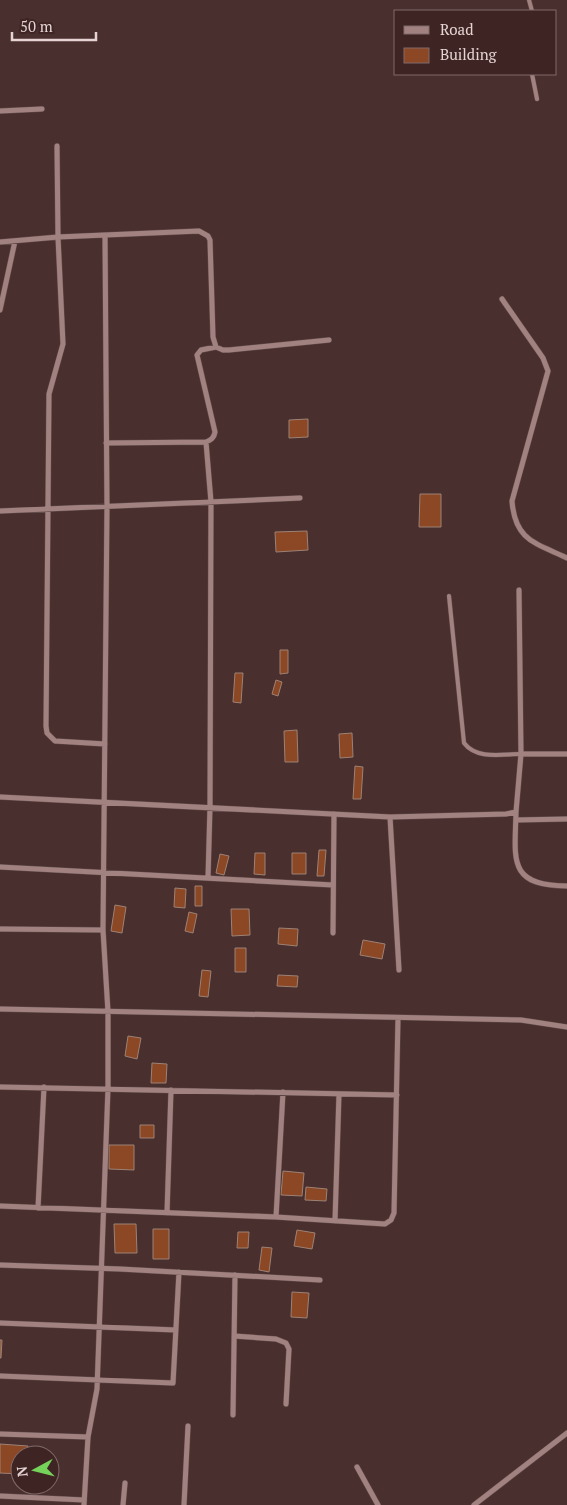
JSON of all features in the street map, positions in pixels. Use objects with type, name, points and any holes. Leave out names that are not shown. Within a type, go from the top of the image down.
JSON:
[{"type":"street","points":[[0,111],[42,109]]},
{"type":"street","points":[[57,146],[58,237],[63,344],[49,394],[46,726],[47,732],[55,741],[105,744]]},
{"type":"street","points":[[0,242],[58,237],[199,231],[208,236],[210,240],[213,337],[216,347]]},
{"type":"street","points":[[0,1496],[84,1502],[88,1437],[98,1379],[108,1088],[108,1012],[103,930],[108,507],[105,235]]},
{"type":"street","points":[[0,310],[15,241]]},
{"type":"street","points":[[502,299],[543,358],[548,372],[512,501],[513,512],[521,533],[528,540],[567,558]]},
{"type":"street","points":[[106,443],[206,442],[214,436],[215,432],[198,355],[201,350],[216,347],[229,350],[328,340]]},
{"type":"street","points":[[206,442],[211,502],[208,878]]},
{"type":"street","points":[[0,511],[300,498]]},
{"type":"street","points":[[519,590],[521,754],[516,812],[516,864],[522,873],[534,882],[542,885],[567,886]]},
{"type":"street","points":[[521,754],[567,754]]},
{"type":"street","points":[[0,796],[390,817],[506,814],[516,812]]},
{"type":"street","points":[[333,933],[334,814]]},
{"type":"street","points":[[390,817],[399,970]]},
{"type":"street","points":[[516,820],[567,819]]},
{"type":"street","points":[[0,867],[334,885]]},
{"type":"street","points":[[0,929],[103,930]]},
{"type":"street","points":[[0,1009],[521,1020],[567,1027]]},
{"type":"street","points":[[0,1206],[276,1217],[385,1224],[391,1220],[394,1213],[398,1018]]},
{"type":"street","points":[[0,1087],[397,1095]]},
{"type":"street","points":[[38,1208],[44,1087]]},
{"type":"street","points":[[167,1213],[171,1090]]},
{"type":"street","points":[[276,1217],[283,1092]]},
{"type":"street","points":[[335,1221],[338,1094]]},
{"type":"street","points":[[0,1265],[101,1268],[320,1280]]},
{"type":"street","points":[[0,1376],[173,1383],[179,1272]]},
{"type":"street","points":[[233,1415],[235,1275]]},
{"type":"street","points":[[0,1322],[176,1330]]},
{"type":"street","points":[[234,1336],[276,1338],[286,1343],[289,1349],[286,1404]]},
{"type":"street","points":[[184,1505],[188,1426]]},
{"type":"street","points":[[474,1505],[567,1433]]},
{"type":"street","points":[[0,1434],[88,1437]]},
{"type":"street","points":[[357,1467],[378,1505]]},
{"type":"street","points":[[123,1505],[125,1483]]},
{"type":"lane","points":[[532,75],[536,98]]},
{"type":"lane","points":[[449,596],[464,743],[470,750],[477,753],[521,754]]},
{"type":"building","points":[[308,419],[308,437],[289,438],[289,420]]},
{"type":"building","points":[[420,494],[441,494],[441,527],[419,527]]},
{"type":"building","points":[[307,531],[308,550],[276,552],[275,532]]},
{"type":"building","points":[[280,650],[288,650],[288,673],[280,674]]},
{"type":"building","points":[[235,673],[243,673],[241,703],[233,702]]},
{"type":"building","points":[[276,680],[282,682],[278,696],[272,694]]},
{"type":"building","points":[[297,730],[298,762],[285,762],[284,731]]},
{"type":"building","points":[[352,733],[353,757],[340,758],[339,734]]},
{"type":"building","points":[[355,766],[363,767],[361,799],[353,799]]},
{"type":"building","points":[[319,850],[326,850],[324,876],[317,876]]},
{"type":"building","points":[[255,853],[265,853],[265,875],[254,874]]},
{"type":"building","points":[[292,853],[306,853],[306,874],[292,874]]},
{"type":"building","points":[[220,854],[229,856],[224,875],[216,873]]},
{"type":"building","points":[[195,886],[202,886],[202,906],[195,906]]},
{"type":"building","points":[[175,888],[186,889],[185,908],[174,907]]},
{"type":"building","points":[[115,905],[126,907],[122,933],[111,931]]},
{"type":"building","points":[[231,909],[249,909],[250,935],[232,936]]},
{"type":"building","points":[[189,912],[197,914],[193,933],[185,931]]},
{"type":"building","points":[[279,928],[298,929],[297,946],[278,944]]},
{"type":"building","points":[[363,940],[385,944],[382,959],[360,955]]},
{"type":"building","points":[[235,948],[246,948],[246,972],[235,972]]},
{"type":"building","points":[[202,970],[211,971],[208,997],[199,996]]},
{"type":"building","points":[[278,975],[298,976],[297,987],[277,986]]},
{"type":"building","points":[[128,1036],[141,1038],[137,1059],[125,1056]]},
{"type":"building","points":[[152,1063],[167,1064],[166,1083],[151,1083]]},
{"type":"building","points":[[140,1125],[154,1125],[154,1138],[140,1138]]},
{"type":"building","points":[[109,1145],[134,1145],[134,1170],[109,1169]]},
{"type":"building","points":[[283,1171],[304,1173],[302,1196],[281,1195]]},
{"type":"building","points":[[306,1187],[327,1189],[326,1201],[305,1200]]},
{"type":"building","points":[[114,1224],[136,1224],[137,1253],[115,1253]]},
{"type":"building","points":[[153,1229],[169,1229],[169,1259],[153,1259]]},
{"type":"building","points":[[297,1230],[315,1233],[312,1249],[294,1246]]},
{"type":"building","points":[[238,1232],[249,1232],[248,1248],[237,1248]]},
{"type":"building","points":[[262,1247],[272,1248],[269,1272],[259,1270]]},
{"type":"building","points":[[292,1292],[309,1293],[307,1318],[291,1317]]},
{"type":"building","points":[[0,1340],[2,1340],[1,1358],[0,1358]]},
{"type":"building","points":[[0,1444],[14,1445],[10,1445],[10,1474],[0,1473]]}]
